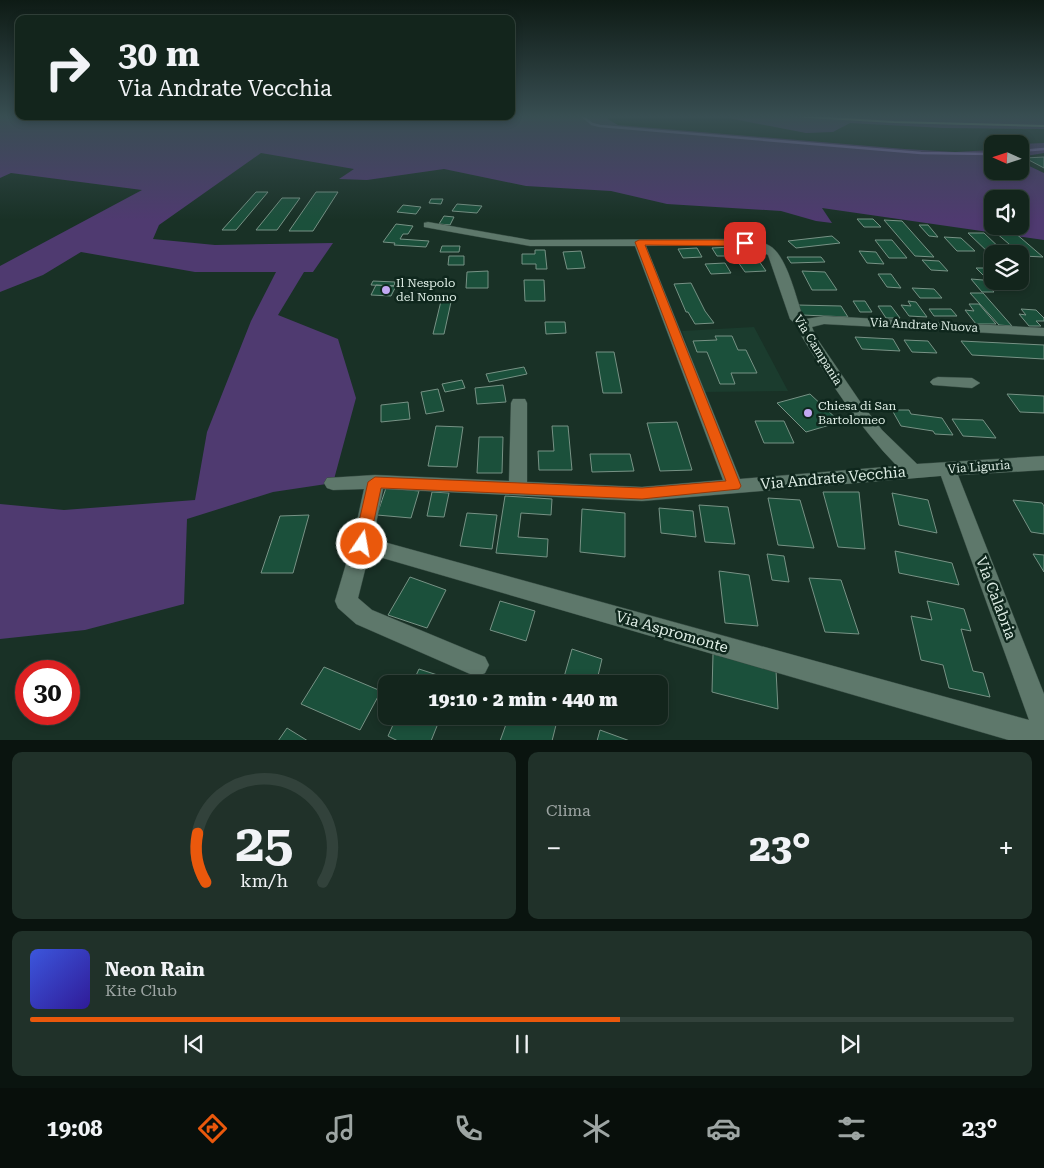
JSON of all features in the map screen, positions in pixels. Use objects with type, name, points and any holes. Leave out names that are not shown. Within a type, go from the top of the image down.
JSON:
[{"type":"street","name":"Via Campania","points":[[428,226],[530,243],[734,242],[755,244],[771,252],[777,260],[797,319],[804,324],[809,337],[855,407],[876,434],[914,471]]},
{"type":"street","points":[[639,242],[734,486]]},
{"type":"street","name":"Via Andrate Nuova","points":[[804,324],[824,320],[1044,332]]},
{"type":"street","points":[[938,382],[972,383]]},
{"type":"street","points":[[518,487],[519,403]]},
{"type":"street","name":"Via Liguria","points":[[914,471],[1044,463]]},
{"type":"street","name":"Via Calabria","points":[[947,469],[1044,726]]},
{"type":"street","name":"Via Andrate Vecchia","points":[[333,483],[375,482],[518,487],[642,494],[914,471]]},
{"type":"street","points":[[375,482],[362,544],[346,602],[364,617],[477,665]]},
{"type":"street","name":"Via Aspromonte","points":[[362,544],[1044,737]]},
{"type":"shaded area","points":[[0,151],[984,151],[984,180],[1029,180],[1029,166],[1044,173],[1044,240],[1009,235],[1029,235],[1029,190],[984,190],[984,231],[822,208],[832,223],[816,221],[781,211],[667,204],[611,191],[526,186],[444,169],[367,180],[339,179],[354,169],[261,153],[159,225],[153,239],[215,245],[333,243],[313,272],[304,272],[278,315],[338,339],[356,398],[333,483],[273,492],[187,519],[184,604],[85,630],[0,639],[0,504],[64,510],[195,500],[207,432],[251,321],[276,272],[195,272],[81,252],[43,275],[0,292],[0,266],[142,190],[11,173],[0,178]]},
{"type":"shaded area","points":[[1029,151],[1044,151],[1044,153],[1029,156]]},
{"type":"shaded area","points":[[754,327],[788,391],[704,392],[682,331]]},
{"type":"building","points":[[1044,157],[1044,168],[1029,160],[1029,158]]},
{"type":"building","points":[[256,192],[268,192],[236,230],[222,230]]},
{"type":"building","points":[[316,192],[338,192],[313,231],[289,231]]},
{"type":"building","points":[[282,198],[300,198],[277,230],[256,230]]},
{"type":"building","points":[[431,199],[443,199],[441,204],[429,203]]},
{"type":"building","points":[[457,204],[482,206],[477,213],[452,211]]},
{"type":"building","points":[[403,205],[421,207],[416,214],[397,212]]},
{"type":"building","points":[[444,216],[454,217],[450,225],[439,224]]},
{"type":"building","points":[[857,219],[873,219],[881,227],[864,227]]},
{"type":"building","points":[[884,220],[902,221],[934,257],[915,256]]},
{"type":"building","points":[[396,224],[413,226],[408,234],[403,234],[400,239],[429,241],[426,247],[394,245],[395,243],[383,242]]},
{"type":"building","points":[[919,225],[928,225],[938,237],[929,236]]},
{"type":"building","points":[[968,233],[984,233],[997,245],[984,245],[984,248]]},
{"type":"building","points":[[998,235],[1017,235],[1043,257],[1029,256],[1029,245],[1010,245]]},
{"type":"building","points":[[832,236],[840,243],[796,248],[788,241]]},
{"type":"building","points":[[944,237],[961,238],[975,251],[957,251]]},
{"type":"building","points":[[875,240],[892,240],[907,258],[889,258]]},
{"type":"building","points":[[442,246],[460,246],[459,252],[440,252]]},
{"type":"building","points":[[732,247],[737,256],[717,256],[712,248]]},
{"type":"building","points":[[697,248],[702,257],[683,258],[678,249]]},
{"type":"building","points":[[535,250],[545,250],[547,269],[536,269],[536,264],[522,264],[522,254],[535,254]]},
{"type":"building","points":[[581,251],[585,268],[567,269],[563,252]]},
{"type":"building","points":[[859,251],[876,252],[884,264],[867,263]]},
{"type":"building","points":[[449,256],[464,256],[464,265],[448,265]]},
{"type":"building","points":[[787,257],[821,257],[825,262],[791,263]]},
{"type":"building","points":[[922,260],[939,261],[948,271],[931,270]]},
{"type":"building","points":[[759,261],[766,271],[745,272],[738,262]]},
{"type":"building","points":[[725,263],[731,273],[711,274],[705,264]]},
{"type":"building","points":[[976,268],[984,268],[984,276]]},
{"type":"building","points":[[488,271],[488,288],[466,288],[467,272]]},
{"type":"building","points":[[802,271],[825,272],[837,290],[812,290]]},
{"type":"building","points":[[878,274],[891,274],[901,288],[887,287]]},
{"type":"building","points":[[971,279],[983,280],[984,290],[992,290],[994,292],[982,292]]},
{"type":"building","points":[[524,280],[544,280],[545,301],[525,301]]},
{"type":"building","points":[[373,281],[395,282],[394,286],[371,285]]},
{"type":"building","points":[[691,283],[705,311],[714,323],[695,324],[688,312],[686,312],[674,284]]},
{"type":"building","points":[[376,285],[396,286],[391,296],[371,295]]},
{"type":"building","points":[[912,288],[934,289],[942,298],[920,298]]},
{"type":"building","points":[[970,293],[983,293],[1012,326],[999,325]]},
{"type":"building","points":[[441,301],[451,302],[444,334],[433,334]]},
{"type":"building","points":[[853,301],[865,301],[872,312],[860,312]]},
{"type":"building","points":[[908,301],[916,302],[927,317],[909,316],[901,305],[911,306]]},
{"type":"building","points":[[969,304],[979,304],[996,324],[976,324],[965,310],[974,311]]},
{"type":"building","points":[[797,305],[841,306],[848,317],[802,315]]},
{"type":"building","points":[[878,306],[891,306],[900,318],[886,318]]},
{"type":"building","points":[[929,309],[951,309],[957,316],[934,316]]},
{"type":"building","points":[[1021,309],[1036,310],[1044,318],[1044,321],[1036,321],[1041,326],[1029,326],[1019,314],[1026,315]]},
{"type":"building","points":[[545,322],[565,322],[566,333],[546,334]]},
{"type":"building","points":[[715,336],[732,336],[738,350],[746,350],[757,373],[731,373],[735,384],[720,384],[707,352],[697,352],[693,341],[717,340]]},
{"type":"building","points":[[855,337],[893,339],[900,351],[862,349]]},
{"type":"building","points":[[904,340],[928,341],[937,353],[912,352]]},
{"type":"building","points":[[961,341],[1044,345],[1044,359],[972,355]]},
{"type":"building","points":[[596,352],[614,352],[622,393],[603,393]]},
{"type":"building","points":[[524,367],[527,374],[489,382],[486,374]]},
{"type":"building","points":[[462,380],[465,388],[445,392],[442,384]]},
{"type":"building","points":[[503,385],[506,402],[477,404],[475,388]]},
{"type":"building","points":[[438,389],[444,411],[426,414],[421,392]]},
{"type":"building","name":"Chiesa di San Bartolomeo","points":[[810,394],[840,422],[806,432],[777,403]]},
{"type":"building","points":[[1007,394],[1044,396],[1044,413],[1020,412]]},
{"type":"building","points":[[408,402],[410,419],[381,422],[381,405]]},
{"type":"building","points":[[892,410],[909,410],[911,414],[942,418],[953,435],[935,434],[933,431],[901,426]]},
{"type":"building","points":[[952,419],[983,420],[996,438],[963,436]]},
{"type":"building","points":[[755,421],[784,421],[794,443],[764,443]]},
{"type":"building","points":[[677,422],[692,470],[660,471],[647,423]]},
{"type":"building","points":[[436,426],[463,427],[457,467],[428,466]]},
{"type":"building","points":[[552,426],[568,426],[572,470],[539,470],[538,451],[554,451]]},
{"type":"building","points":[[479,437],[503,437],[502,473],[477,473]]},
{"type":"building","points":[[590,454],[630,454],[634,471],[592,472]]},
{"type":"building","points":[[386,488],[419,491],[411,518],[377,515]]},
{"type":"building","points":[[432,492],[449,493],[444,517],[427,516]]},
{"type":"building","points":[[823,492],[859,492],[865,549],[838,547]]},
{"type":"building","points":[[892,493],[928,500],[937,533],[899,525]]},
{"type":"building","points":[[505,496],[552,499],[551,515],[521,513],[518,537],[548,539],[547,557],[496,553]]},
{"type":"building","points":[[768,498],[800,500],[814,548],[778,545]]},
{"type":"building","points":[[1013,500],[1042,503],[1044,506],[1044,534],[1031,532]]},
{"type":"building","points":[[699,505],[728,507],[735,544],[705,542]]},
{"type":"building","points":[[659,508],[693,511],[696,537],[661,533]]},
{"type":"building","points":[[582,509],[625,513],[625,557],[580,552]]},
{"type":"building","points":[[467,513],[497,515],[492,549],[460,546]]},
{"type":"building","points":[[309,515],[293,573],[261,573],[280,516]]},
{"type":"building","points":[[895,551],[952,563],[959,585],[899,573]]},
{"type":"building","points":[[767,554],[784,556],[789,582],[772,580]]},
{"type":"building","points":[[1033,554],[1044,555],[1044,572]]},
{"type":"building","points":[[719,571],[749,575],[758,626],[725,623]]},
{"type":"building","points":[[410,577],[446,590],[427,628],[388,615]]},
{"type":"building","points":[[809,578],[841,580],[859,634],[825,632]]},
{"type":"building","points":[[500,601],[535,611],[526,641],[490,630]]},
{"type":"building","points":[[927,601],[964,609],[971,631],[961,629],[973,671],[983,673],[990,697],[949,688],[943,665],[921,660],[911,616],[932,620]]},
{"type":"building","points":[[572,649],[602,659],[598,675],[565,675]]},
{"type":"building","points":[[713,654],[776,670],[778,709],[712,692]]},
{"type":"building","points":[[324,667],[378,690],[378,697],[360,730],[301,704]]},
{"type":"building","points":[[419,669],[438,675],[416,675]]},
{"type":"building","points":[[393,725],[437,725],[431,740],[396,740],[388,736]]},
{"type":"building","points":[[506,725],[556,725],[552,740],[500,740]]},
{"type":"building","points":[[287,728],[306,740],[279,740]]},
{"type":"building","points":[[600,730],[627,740],[597,740]]},
{"type":"waterway","points":[[892,151],[984,154]]},
{"type":"place","name":"Il Nespolo del Nonno","points":[[386,290]]},
{"type":"place","name":"Chiesa di San Bartolomeo","points":[[808,413]]},
{"type":"route","points":[[362,544],[375,482],[642,494],[734,486],[639,242],[745,243]]}]
